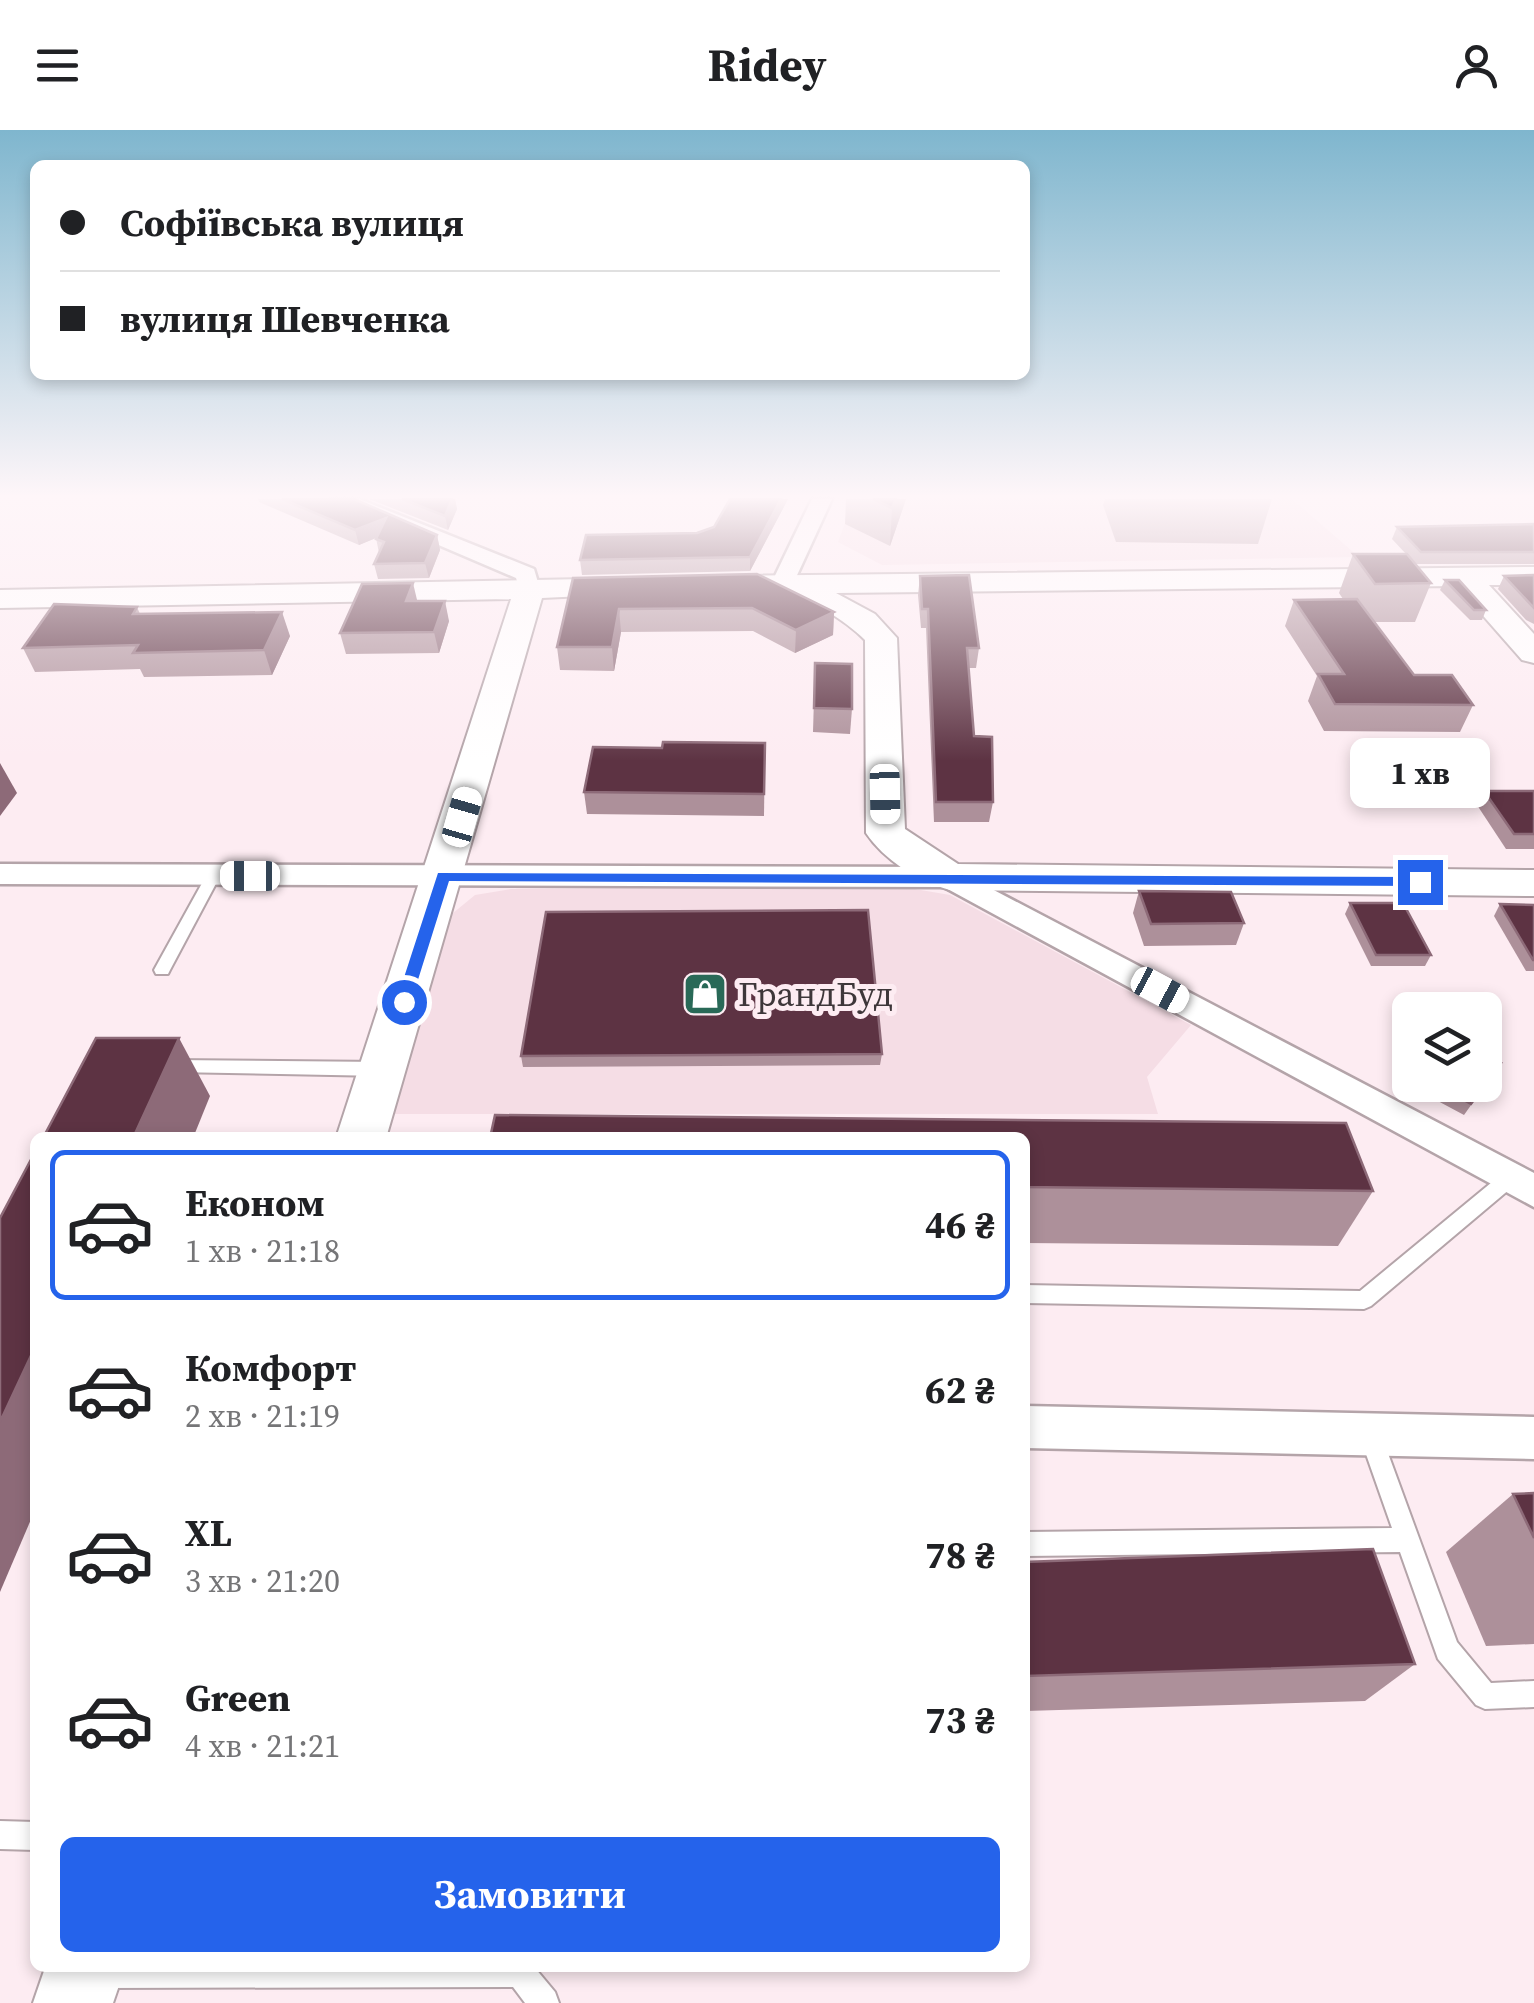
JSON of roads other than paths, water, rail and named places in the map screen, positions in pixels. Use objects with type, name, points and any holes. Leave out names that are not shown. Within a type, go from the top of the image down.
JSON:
[{"type":"street","points":[[0,600],[655,586]]},
{"type":"street","points":[[789,586],[836,602],[866,621],[881,638],[886,833],[907,852],[1522,1184]]},
{"type":"street","points":[[1474,586],[1534,653]]},
{"type":"street","points":[[362,1132],[529,589]]},
{"type":"street","points":[[0,874],[106,879],[950,877],[1534,882]]},
{"type":"street","points":[[1030,1426],[1534,1438]]},
{"type":"lane","points":[[162,970],[213,876]]},
{"type":"lane","points":[[159,1066],[382,1069]]},
{"type":"lane","points":[[1030,1294],[1364,1300],[1522,1184]]},
{"type":"lane","points":[[1370,1434],[1447,1650],[1485,1696],[1534,1694]]},
{"type":"lane","points":[[1030,1544],[1408,1540]]},
{"type":"lane","points":[[0,1835],[30,1836]]},
{"type":"lane","points":[[80,1981],[520,1972],[544,2003]]},
{"type":"place","name":"ГрандБуд","points":[[705,994]]}]
